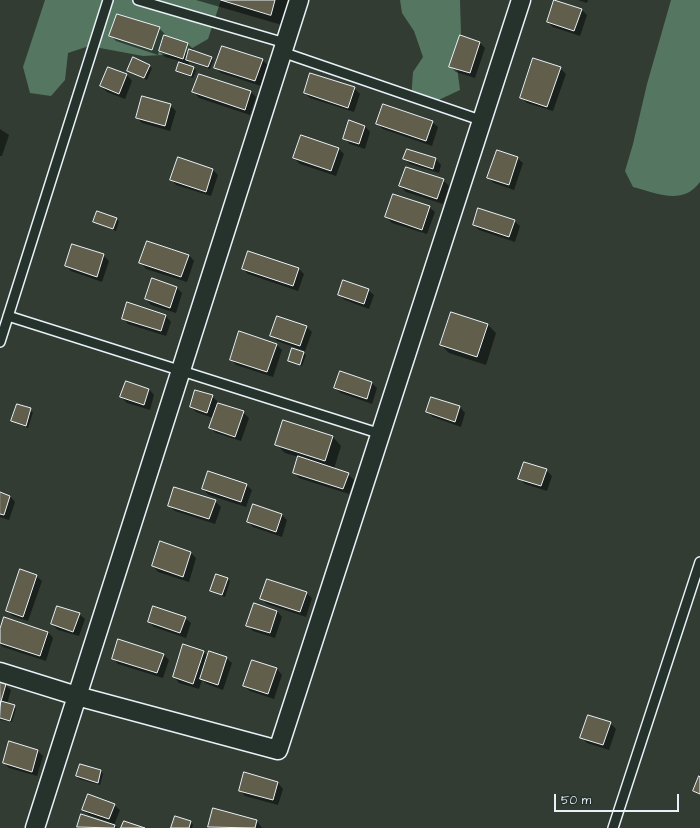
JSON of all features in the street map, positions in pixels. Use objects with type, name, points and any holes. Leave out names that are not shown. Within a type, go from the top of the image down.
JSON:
[{"type":"street","points":[[35,828],[299,0]]},
{"type":"street","points":[[0,672],[77,696],[278,750],[522,0]]},
{"type":"lane","points":[[0,342],[108,0]]},
{"type":"lane","points":[[138,0],[284,48],[483,121]]},
{"type":"lane","points":[[8,316],[381,434]]},
{"type":"lane","points":[[613,828],[700,562]]},
{"type":"green space","points":[[45,0],[221,0],[208,39],[182,54],[143,56],[89,46],[68,53],[65,80],[51,96],[30,93],[23,67]]},
{"type":"green space","points":[[400,0],[460,0],[461,33],[455,52],[460,90],[430,104],[411,100],[413,72],[423,57],[414,31],[402,13]]},
{"type":"green space","points":[[671,0],[700,0],[700,182],[686,194],[677,196],[669,196],[633,187],[625,171],[647,84]]},
{"type":"building","points":[[221,0],[275,0],[271,15]]},
{"type":"building","points":[[554,0],[582,9],[574,31],[547,22]]},
{"type":"building","points":[[117,14],[160,27],[152,50],[109,36]]},
{"type":"building","points":[[164,35],[188,43],[183,59],[159,51]]},
{"type":"building","points":[[460,35],[480,42],[470,73],[449,67]]},
{"type":"building","points":[[222,46],[263,59],[255,81],[214,68]]},
{"type":"building","points":[[189,49],[212,57],[208,67],[186,60]]},
{"type":"building","points":[[133,57],[150,65],[144,78],[127,71]]},
{"type":"building","points":[[533,58],[561,67],[547,107],[520,98]]},
{"type":"building","points":[[179,62],[194,67],[191,76],[176,71]]},
{"type":"building","points":[[108,67],[127,74],[119,94],[100,86]]},
{"type":"building","points":[[310,73],[355,87],[348,108],[304,93]]},
{"type":"building","points":[[199,74],[251,91],[245,110],[192,92]]},
{"type":"building","points":[[142,96],[171,104],[165,126],[136,118]]},
{"type":"building","points":[[383,104],[433,121],[426,141],[376,124]]},
{"type":"building","points":[[349,120],[365,126],[359,144],[343,139]]},
{"type":"building","points":[[301,135],[339,148],[331,171],[293,158]]},
{"type":"building","points":[[407,149],[436,158],[433,169],[403,159]]},
{"type":"building","points":[[497,150],[518,157],[509,185],[487,178]]},
{"type":"building","points":[[178,157],[213,169],[206,192],[170,180]]},
{"type":"building","points":[[406,167],[444,179],[437,199],[399,186]]},
{"type":"building","points":[[393,194],[430,206],[422,230],[385,217]]},
{"type":"building","points":[[478,208],[515,220],[509,237],[473,225]]},
{"type":"building","points":[[97,211],[117,218],[113,229],[93,222]]},
{"type":"building","points":[[147,241],[189,255],[181,277],[139,263]]},
{"type":"building","points":[[72,244],[104,254],[97,277],[65,266]]},
{"type":"building","points":[[248,251],[299,268],[293,286],[242,269]]},
{"type":"building","points":[[152,278],[177,287],[170,308],[145,299]]},
{"type":"building","points":[[343,280],[369,289],[364,304],[338,295]]},
{"type":"building","points":[[127,302],[166,315],[161,331],[122,319]]},
{"type":"building","points":[[451,312],[488,324],[477,357],[440,345]]},
{"type":"building","points":[[277,316],[307,326],[300,346],[270,336]]},
{"type":"building","points":[[239,331],[277,344],[267,372],[230,360]]},
{"type":"building","points":[[292,348],[304,352],[300,365],[288,361]]},
{"type":"building","points":[[340,371],[372,382],[367,399],[334,388]]},
{"type":"building","points":[[126,381],[149,389],[144,405],[120,397]]},
{"type":"building","points":[[195,390],[213,395],[207,413],[190,407]]},
{"type":"building","points":[[431,397],[460,406],[455,422],[426,412]]},
{"type":"building","points":[[218,403],[244,411],[235,437],[209,428]]},
{"type":"building","points":[[17,404],[31,408],[26,426],[11,421]]},
{"type":"building","points":[[283,420],[333,436],[325,461],[275,445]]},
{"type":"building","points":[[298,456],[349,473],[343,489],[293,473]]},
{"type":"building","points":[[524,462],[547,469],[541,486],[518,479]]},
{"type":"building","points":[[208,471],[247,484],[241,502],[202,489]]},
{"type":"building","points":[[174,487],[216,500],[209,519],[168,506]]},
{"type":"building","points":[[0,492],[10,496],[4,515],[0,514]]},
{"type":"building","points":[[253,504],[282,514],[276,532],[247,522]]},
{"type":"building","points":[[160,541],[191,552],[183,577],[152,566]]},
{"type":"building","points":[[20,569],[37,575],[23,617],[6,611]]},
{"type":"building","points":[[216,574],[228,578],[222,595],[210,591]]},
{"type":"building","points":[[267,579],[307,592],[300,612],[260,599]]},
{"type":"building","points":[[254,603],[277,611],[270,633],[246,626]]},
{"type":"building","points":[[57,606],[80,613],[73,632],[51,624]]},
{"type":"building","points":[[153,606],[186,617],[180,633],[148,622]]},
{"type":"building","points":[[4,617],[48,632],[40,656],[0,643],[0,629]]},
{"type":"building","points":[[118,639],[164,654],[157,673],[112,659]]},
{"type":"building","points":[[183,644],[204,651],[193,684],[173,677]]},
{"type":"building","points":[[209,651],[227,657],[218,685],[200,679]]},
{"type":"building","points":[[252,660],[277,668],[268,694],[243,686]]},
{"type":"building","points":[[0,682],[6,684],[0,705]]},
{"type":"building","points":[[1,701],[15,705],[10,721],[0,718]]},
{"type":"building","points":[[588,715],[611,722],[603,745],[580,738]]},
{"type":"building","points":[[9,741],[38,750],[32,772],[3,763]]},
{"type":"building","points":[[80,764],[101,770],[98,783],[76,776]]},
{"type":"building","points":[[244,772],[278,782],[273,800],[239,791]]},
{"type":"building","points":[[699,776],[700,777],[700,794],[693,791]]},
{"type":"building","points":[[88,794],[115,804],[109,819],[82,810]]},
{"type":"building","points":[[213,808],[257,820],[255,828],[208,827]]},
{"type":"building","points":[[81,814],[115,825],[114,828],[77,827]]},
{"type":"building","points":[[175,816],[191,821],[189,828],[171,828]]},
{"type":"building","points":[[124,821],[145,828],[121,828]]}]
